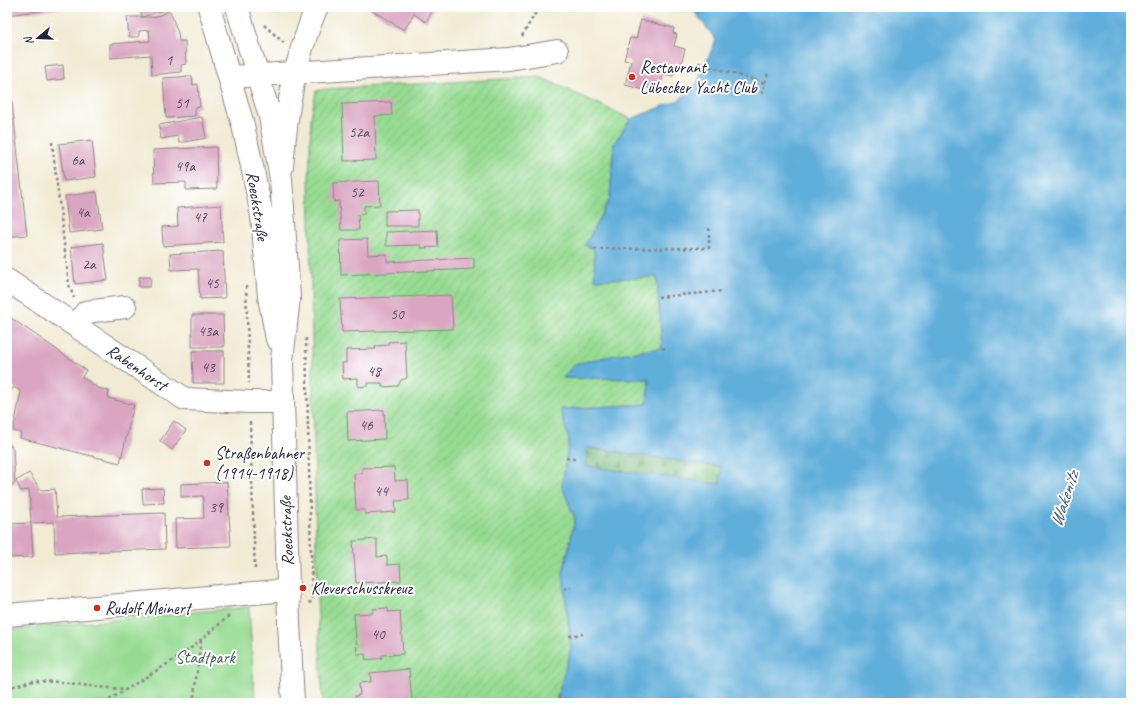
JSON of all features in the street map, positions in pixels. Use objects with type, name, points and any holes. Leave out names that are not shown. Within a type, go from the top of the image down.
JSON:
[{"type":"main road","name":"Roeckstraße","points":[[209,7],[230,77],[246,139],[261,208],[269,297],[282,360]]},
{"type":"main road","name":"Roeckstraße","points":[[238,7],[270,116],[282,179],[289,297],[282,360],[288,590],[293,703]]},
{"type":"main road","name":"Roeckstraße","points":[[282,179],[294,59],[317,7]]},
{"type":"main road","points":[[230,77],[258,75],[294,59],[509,59],[557,51]]},
{"type":"main road","name":"Rabenhorst","points":[[7,280],[81,319],[185,399],[283,402]]},
{"type":"main road","points":[[81,319],[125,307]]},
{"type":"main road","points":[[7,615],[288,590]]},
{"type":"path","points":[[509,59],[539,7]]},
{"type":"path","points":[[695,12],[708,7]]},
{"type":"path","points":[[262,22],[294,59]]},
{"type":"path","points":[[698,63],[765,83]]},
{"type":"path","points":[[762,94],[768,72]]},
{"type":"path","points":[[52,142],[68,285],[81,319]]},
{"type":"path","points":[[594,249],[709,248],[709,226]]},
{"type":"path","points":[[246,288],[254,572]]},
{"type":"path","points":[[658,296],[724,291]]},
{"type":"path","points":[[662,349],[668,348]]},
{"type":"path","points":[[307,431],[312,601]]},
{"type":"path","points":[[566,458],[575,459]]},
{"type":"path","points":[[564,588],[571,587]]},
{"type":"path","points":[[104,703],[185,653],[232,614]]},
{"type":"path","points":[[570,636],[583,634]]},
{"type":"path","points":[[193,703],[201,640]]},
{"type":"path","points":[[7,688],[33,681],[61,682],[126,689]]},
{"type":"path","points":[[558,698],[574,700]]},
{"type":"green space","points":[[540,77],[631,119],[614,143],[610,198],[585,245],[594,249],[595,279],[657,277],[662,349],[620,354],[564,378],[649,379],[647,404],[560,409],[569,440],[562,486],[575,519],[563,573],[571,649],[558,694],[557,703],[323,703],[317,600],[309,179],[311,117],[316,91],[325,89]]},
{"type":"green space","points":[[587,448],[722,467],[720,485],[585,466]]},
{"type":"green space","name":"Stadtpark","points":[[249,607],[255,703],[7,703],[7,630]]},
{"type":"water","name":"Wakenitz","points":[[692,7],[1131,7],[1131,703],[557,703],[558,694],[571,649],[563,573],[575,519],[562,486],[569,440],[560,409],[647,404],[649,379],[563,378],[574,364],[620,354],[662,348],[657,277],[595,280],[594,249],[585,245],[610,198],[614,143],[631,119],[679,100],[697,83],[716,40]],"holes":[[[588,448],[722,467],[720,484],[585,466]]]},
{"type":"building","points":[[7,7],[64,7],[64,8],[7,15]]},
{"type":"building","points":[[139,7],[169,7],[169,9],[142,17]]},
{"type":"building","points":[[372,7],[435,7],[426,22],[414,14],[404,30],[371,10]]},
{"type":"building","points":[[170,11],[178,33],[179,41],[185,41],[186,64],[181,65],[181,72],[152,75],[151,55],[110,58],[110,44],[150,41],[149,30],[139,31],[139,37],[129,37],[127,17],[154,17]]},
{"type":"building","points":[[641,20],[674,28],[673,33],[677,34],[674,46],[685,49],[680,70],[675,69],[673,76],[663,74],[659,90],[645,87],[644,90],[625,85],[631,61],[624,60],[630,38],[636,39]]},
{"type":"building","points":[[63,65],[64,79],[47,81],[45,67]]},
{"type":"building","points":[[7,68],[27,235],[7,237]]},
{"type":"building","points":[[192,76],[193,85],[198,84],[200,107],[195,108],[195,116],[166,118],[163,78]]},
{"type":"building","points":[[391,102],[392,115],[375,116],[376,160],[344,161],[342,104]]},
{"type":"building","points":[[202,117],[206,138],[179,143],[178,136],[161,139],[159,125]]},
{"type":"building","points":[[92,140],[96,177],[64,181],[59,144]]},
{"type":"building","points":[[216,147],[217,189],[186,190],[186,182],[154,183],[153,150]]},
{"type":"building","points":[[379,181],[380,205],[364,206],[364,214],[358,215],[359,230],[341,230],[339,201],[334,202],[333,183]]},
{"type":"building","points":[[97,192],[102,229],[69,233],[65,196]]},
{"type":"building","points":[[221,205],[223,242],[163,246],[162,227],[178,226],[177,208]]},
{"type":"building","points":[[418,210],[418,226],[385,226],[385,211]]},
{"type":"building","points":[[437,230],[438,247],[421,248],[421,245],[386,246],[386,232]]},
{"type":"building","points":[[367,239],[368,255],[387,254],[387,262],[474,258],[474,269],[341,275],[340,240]]},
{"type":"building","points":[[103,243],[108,280],[75,284],[71,247]]},
{"type":"building","points":[[223,251],[225,298],[200,299],[198,269],[171,270],[170,254]]},
{"type":"building","points":[[139,277],[151,277],[150,287],[139,287]]},
{"type":"building","points":[[451,295],[453,329],[342,332],[340,299]]},
{"type":"building","points":[[7,315],[86,370],[82,377],[98,388],[109,391],[108,398],[134,405],[120,463],[20,438],[21,433],[13,431],[21,392],[14,387],[11,391],[7,389]]},
{"type":"building","points":[[192,315],[223,315],[224,347],[192,347]]},
{"type":"building","points":[[405,341],[407,378],[401,380],[398,386],[382,387],[382,383],[368,383],[368,386],[358,387],[358,378],[343,379],[342,363],[346,363],[346,350],[376,349],[375,346],[388,345],[388,342]]},
{"type":"building","points":[[192,351],[224,351],[224,383],[193,383]]},
{"type":"building","points":[[384,410],[385,439],[348,441],[347,412]]},
{"type":"building","points":[[174,421],[186,430],[172,450],[160,441]]},
{"type":"building","points":[[7,439],[13,449],[15,484],[7,485]]},
{"type":"building","points":[[394,467],[395,481],[408,480],[409,500],[395,501],[396,512],[365,514],[365,510],[356,510],[354,474],[362,473],[362,468]]},
{"type":"building","points":[[29,473],[41,490],[55,489],[57,517],[164,513],[165,549],[55,553],[54,522],[31,523],[29,490],[21,491],[16,481]]},
{"type":"building","points":[[227,482],[231,546],[176,548],[175,519],[204,518],[203,496],[181,497],[181,484]]},
{"type":"building","points":[[163,488],[164,503],[143,504],[142,489]]},
{"type":"building","points":[[31,523],[33,557],[7,558],[7,524]]},
{"type":"building","points":[[377,539],[377,557],[387,556],[387,565],[400,564],[401,581],[356,583],[353,541]]},
{"type":"building","points":[[388,608],[388,612],[400,611],[403,654],[382,655],[382,658],[366,660],[365,654],[357,654],[354,614],[373,613],[373,609]]},
{"type":"building","points":[[409,669],[412,703],[355,703],[355,696],[360,695],[359,683],[371,682],[370,673]]},
{"type":"place","name":"Restaurant Lübecker Yacht Club","points":[[632,77]]},
{"type":"place","name":"Straßenbahner (1914-1918)","points":[[207,463]]},
{"type":"place","name":"Kleverschusskreuz","points":[[303,588]]},
{"type":"place","name":"Rudolf Meinert","points":[[97,608]]}]
